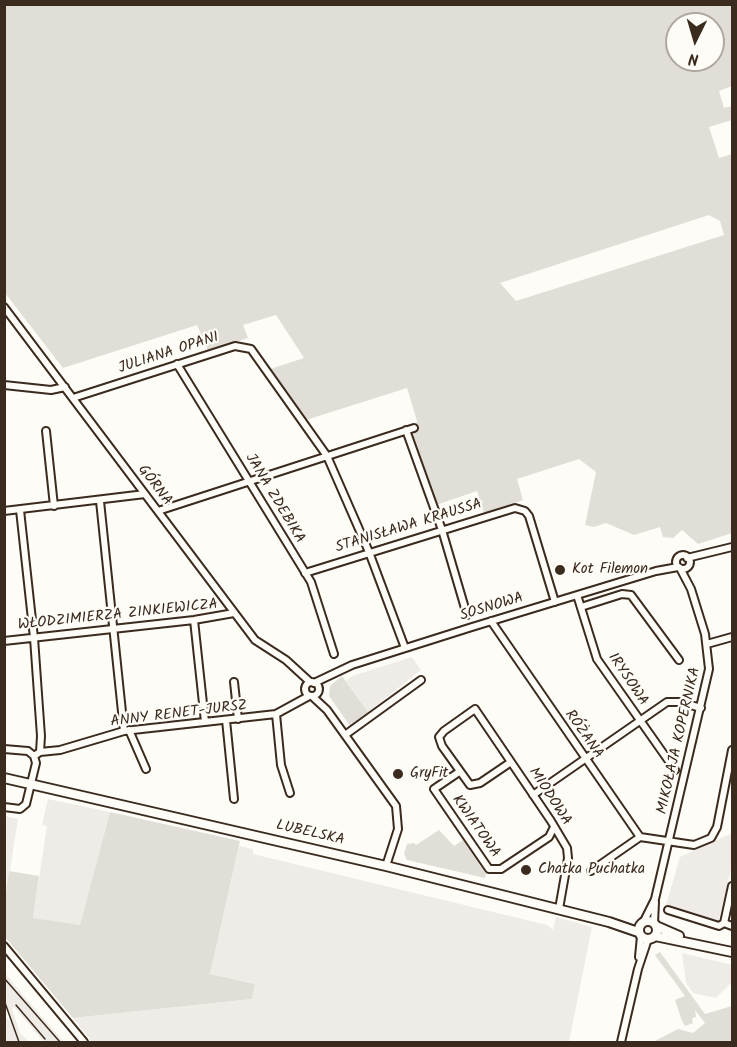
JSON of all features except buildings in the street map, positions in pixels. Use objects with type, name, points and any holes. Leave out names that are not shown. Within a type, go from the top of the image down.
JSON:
[{"type":"main road","name":"LUBELSKA","points":[[4,778],[386,866],[609,922],[645,936],[691,941],[732,952]]},
{"type":"main road","name":"LUBELSKA","points":[[609,922],[643,922],[691,941]]},
{"type":"main road","points":[[643,922],[645,936]]},
{"type":"main road","points":[[645,936],[655,925]]},
{"type":"street","name":"GÓRNA","points":[[4,307],[234,613],[262,647],[295,667],[397,810],[398,829],[386,866]]},
{"type":"street","name":"JULIANA OPANI","points":[[73,398],[235,346],[251,349],[327,456],[369,552],[405,648]]},
{"type":"street","name":"JANA ZDEBIKA","points":[[177,364],[311,582],[334,654]]},
{"type":"street","points":[[4,385],[51,390],[65,387]]},
{"type":"street","points":[[158,512],[414,428]]},
{"type":"street","points":[[406,430],[442,530],[467,615]]},
{"type":"street","points":[[46,431],[54,506]]},
{"type":"street","points":[[4,511],[145,494]]},
{"type":"street","points":[[100,501],[126,730],[146,769]]},
{"type":"street","name":"STANISŁAWA KRAUSSA","points":[[305,573],[510,508],[522,509],[529,516],[555,602]]},
{"type":"street","points":[[4,807],[16,809],[23,807],[31,784],[41,736],[34,638],[20,510]]},
{"type":"street","name":"SOSNOWA","points":[[311,690],[336,672],[405,648],[656,571],[685,565],[706,555],[732,547]]},
{"type":"street","name":"SOSNOWA","points":[[656,571],[682,555],[685,565]]},
{"type":"street","name":"MIKOŁAJA KOPERNIKA","points":[[643,922],[655,899],[709,669],[707,644],[685,565],[676,560]]},
{"type":"street","points":[[581,607],[622,594],[631,596],[679,660]]},
{"type":"street","name":"IRYSOWA","points":[[577,595],[597,659],[675,770]]},
{"type":"street","name":"WŁODZIMIERZA ZINKIEWICZA","points":[[4,641],[194,620],[234,613]]},
{"type":"street","points":[[194,620],[206,722]]},
{"type":"street","name":"RÓŻANA","points":[[491,621],[640,837]]},
{"type":"street","points":[[707,644],[732,637]]},
{"type":"street","points":[[345,735],[421,681]]},
{"type":"street","points":[[234,682],[238,719]]},
{"type":"street","name":"ANNY RENET-JURSZ","points":[[37,754],[60,750],[126,730],[276,714],[311,690]]},
{"type":"street","points":[[533,795],[639,720],[673,701],[701,708]]},
{"type":"street","name":"MIODOWA","points":[[459,772],[442,746],[440,737],[444,731],[475,709],[533,795],[568,853],[559,909]]},
{"type":"street","points":[[276,714],[281,765],[290,793]]},
{"type":"street","points":[[226,720],[234,799]]},
{"type":"street","points":[[4,749],[37,754]]},
{"type":"street","points":[[591,871],[640,837],[697,845],[711,838],[717,827],[730,774],[732,750]]},
{"type":"street","points":[[459,772],[468,783],[477,785],[511,762]]},
{"type":"street","name":"KWIATOWA","points":[[459,772],[434,789],[489,869],[501,869],[549,837],[553,829]]},
{"type":"street","points":[[668,910],[719,926],[724,923],[732,886]]},
{"type":"street","name":"MIKOŁAJA KOPERNIKA","points":[[655,899],[655,925]]},
{"type":"street","points":[[724,923],[732,926]]},
{"type":"street","points":[[621,1042],[645,936]]},
{"type":"street","points":[[4,946],[84,1042]]},
{"type":"shaded area","points":[[4,5],[732,5],[732,86],[719,91],[724,108],[732,106],[732,120],[709,127],[719,158],[732,154],[732,533],[698,544],[682,530],[673,538],[663,537],[660,527],[634,535],[606,523],[594,527],[585,525],[596,472],[579,459],[517,479],[523,500],[484,513],[477,491],[436,505],[413,437],[417,421],[407,388],[306,420],[270,369],[304,358],[276,315],[243,325],[248,338],[208,351],[197,325],[63,368],[5,293]],"holes":[[[709,215],[720,221],[724,235],[516,301],[500,283]]]},
{"type":"shaded area","points":[[412,657],[421,670],[368,712],[346,681],[352,676]]},
{"type":"shaded area","points":[[342,676],[368,712],[350,726],[329,696],[330,686]]},
{"type":"shaded area","points":[[48,799],[110,812],[80,926],[33,918],[47,826],[42,825]]},
{"type":"shaded area","points":[[110,812],[240,841],[210,974],[255,984],[252,999],[73,1018],[5,937],[5,902],[9,871],[39,876],[33,918],[80,925]]},
{"type":"shaded area","points":[[5,816],[18,819],[5,902]]},
{"type":"shaded area","points":[[439,830],[454,846],[463,840],[486,874],[485,878],[407,860],[404,854],[407,844],[416,845]]},
{"type":"shaded area","points":[[732,833],[732,865],[718,923],[666,905],[680,857]]},
{"type":"shaded area","points":[[239,846],[253,849],[253,854],[547,925],[553,930],[556,917],[592,927],[569,1042],[92,1042],[73,1018],[252,999],[255,984],[210,974]]},
{"type":"shaded area","points":[[660,952],[705,1014],[732,1006],[732,1042],[653,1042],[678,1029],[693,1033],[705,1023],[695,1010],[696,1017],[692,1018],[693,1023],[685,1026],[675,1000],[685,996],[655,955]]},
{"type":"shaded area","points":[[682,953],[732,965],[732,982],[716,998],[693,993],[686,983]]},
{"type":"shaded area","points":[[5,973],[64,1042],[44,1042],[14,1007],[12,1009],[20,1033],[29,1042],[5,1042],[5,1016],[12,1023],[5,1006]]},
{"type":"railway","points":[[4,978],[60,1042]]},
{"type":"railway","points":[[4,1000],[19,1042]]},
{"type":"railway","points":[[16,1005],[45,1039]]},
{"type":"place","name":"Kot Filemon","points":[[560,570]]},
{"type":"place","name":"GryFit","points":[[398,774]]},
{"type":"place","name":"Chatka Puchatka","points":[[526,870]]}]
